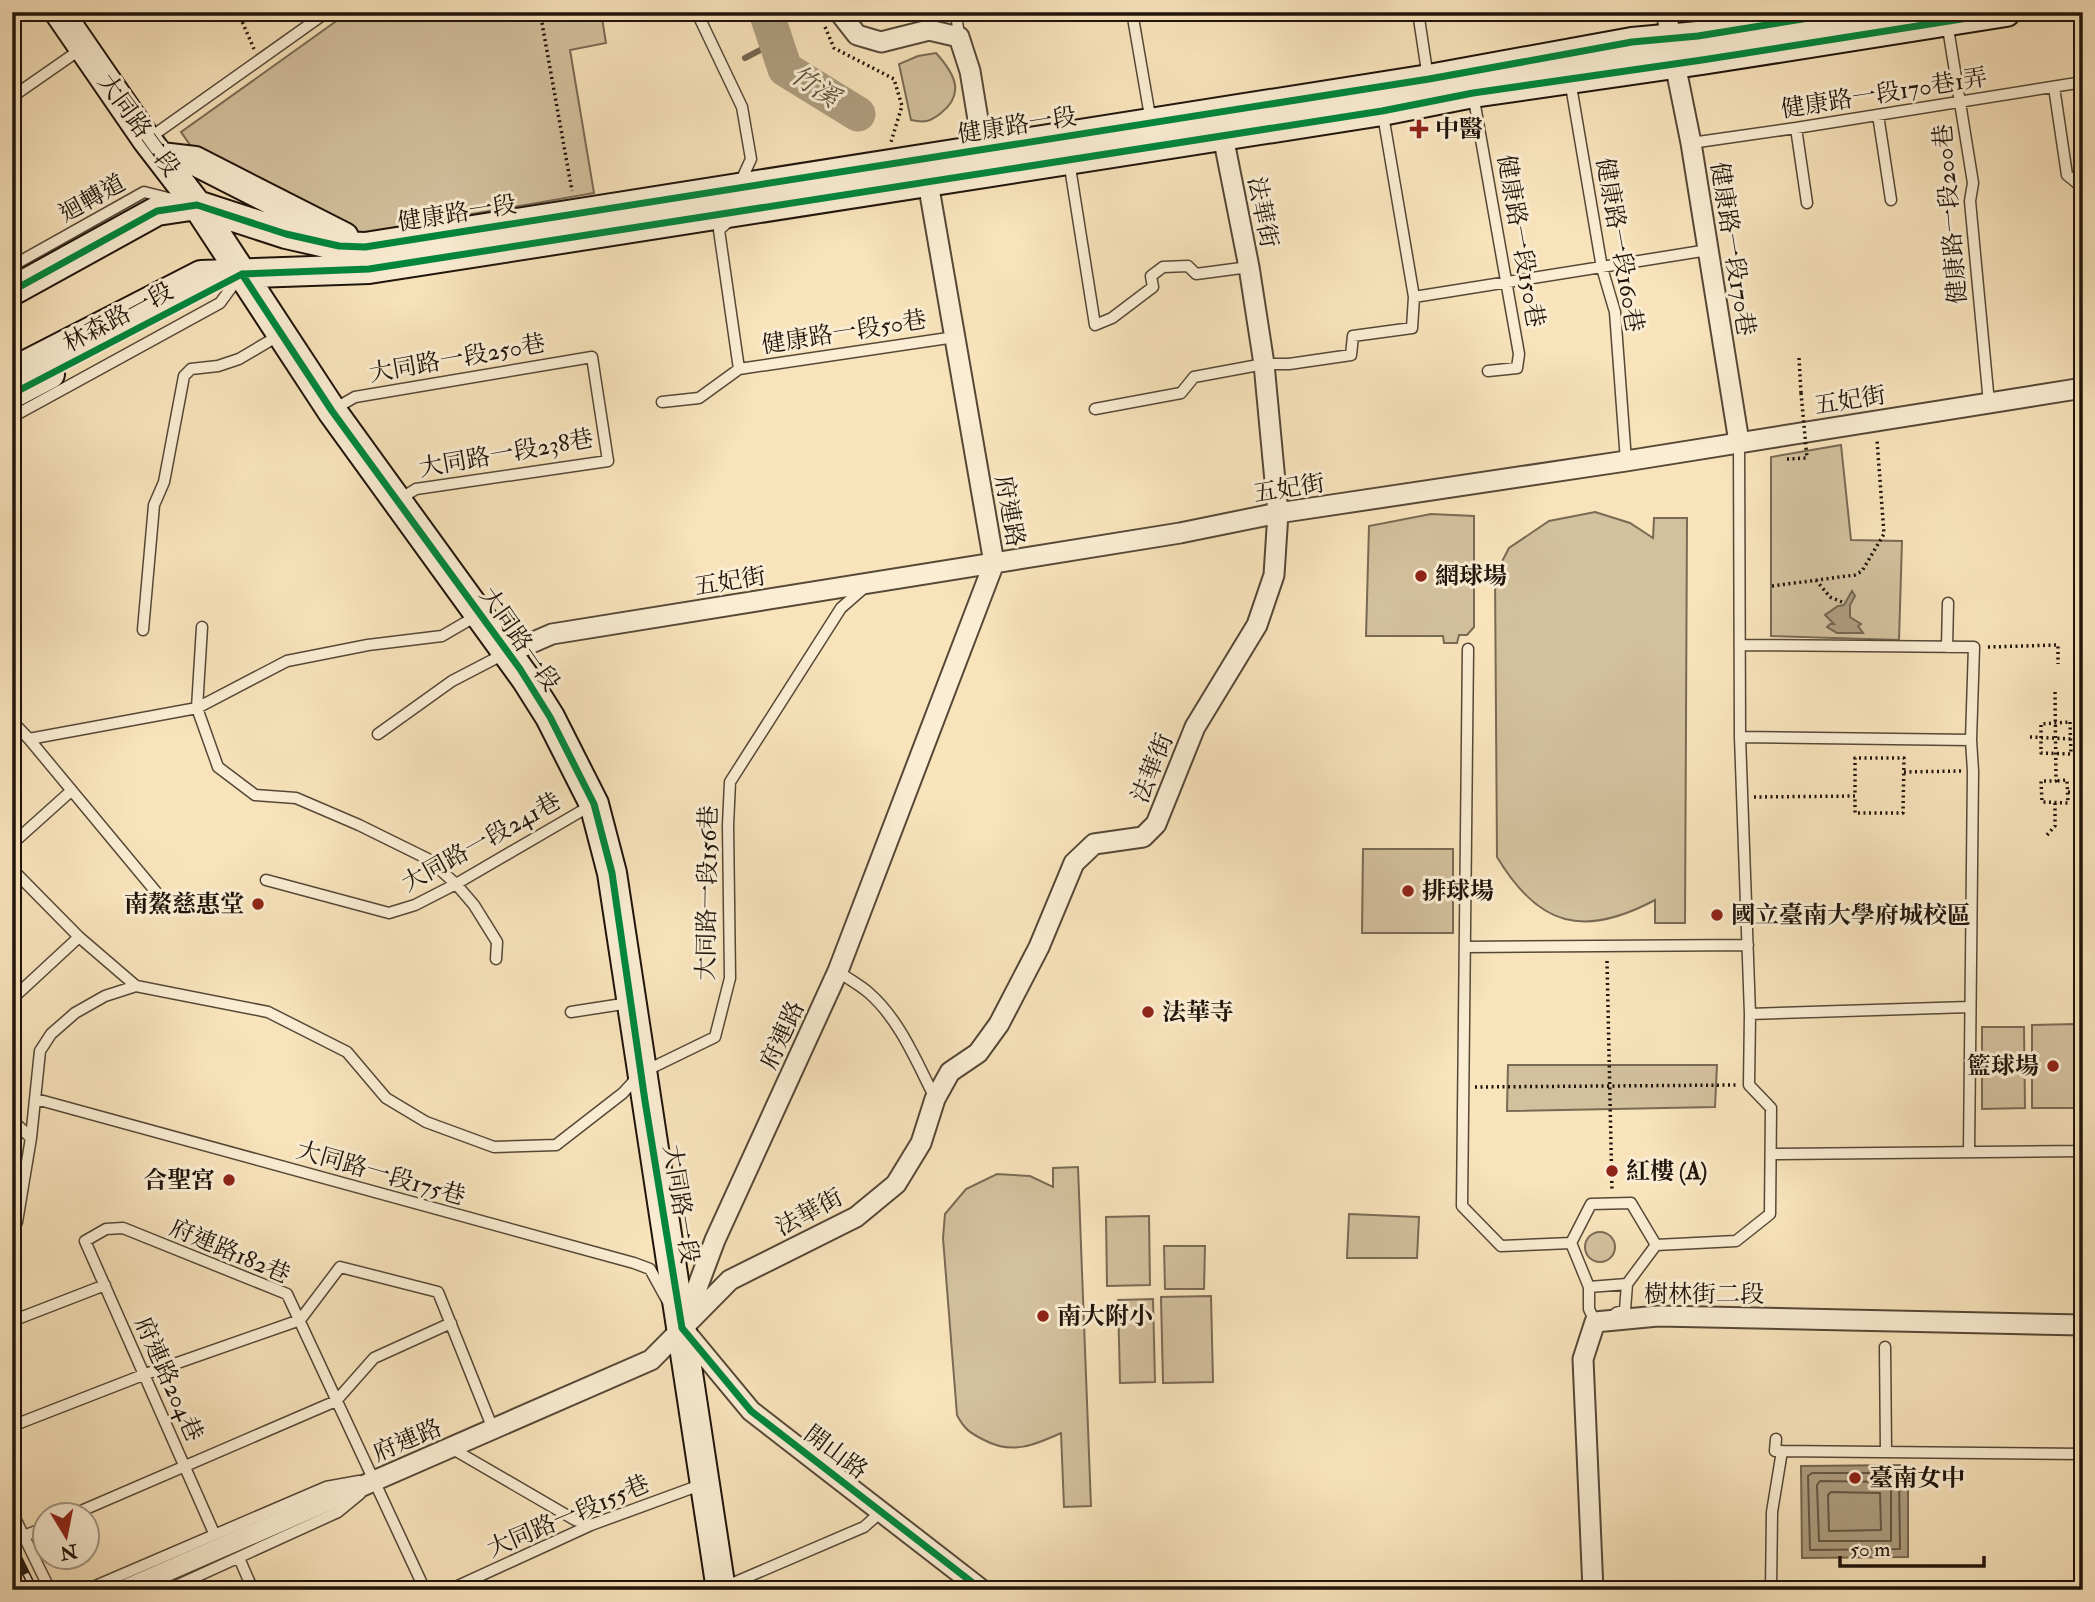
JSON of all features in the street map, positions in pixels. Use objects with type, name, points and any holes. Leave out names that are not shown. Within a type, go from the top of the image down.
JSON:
[{"type":"street","name":"大同路二段","points":[[59,12],[197,205],[242,274]]},
{"type":"street","name":"健康路一段","points":[[1221,124],[1382,111],[1473,93],[1570,80],[1671,38],[1846,12]]},
{"type":"street","name":"健康路一段","points":[[242,274],[369,269],[738,200],[1221,124],[1429,79],[1632,42],[1947,22],[2007,12]]},
{"type":"street","points":[[832,19],[857,35],[881,42],[929,30],[959,37],[970,71],[985,161]]},
{"type":"street","name":"健康路一段170巷","points":[[1671,38],[1691,143],[1739,442]]},
{"type":"street","name":"法華街","points":[[682,1328],[730,1280],[856,1217],[895,1184],[921,1143],[935,1099],[950,1072],[978,1054],[999,1024],[1039,947],[1074,863],[1094,844],[1143,837],[1156,824],[1195,726],[1257,625],[1274,575],[1278,513],[1264,364],[1249,267],[1221,124]]},
{"type":"street","name":"健康路一段","points":[[985,161],[1069,160],[1154,134]]},
{"type":"street","points":[[154,148],[195,161],[365,247]]},
{"type":"street","name":"府連路","points":[[124,1590],[651,1360],[682,1328],[715,1240],[838,971],[994,563],[926,171]]},
{"type":"street","name":"健康路一段","points":[[197,205],[286,234],[339,246],[365,247],[576,214],[738,200]]},
{"type":"street","points":[[12,291],[157,211],[197,205]]},
{"type":"street","points":[[12,306],[197,205]]},
{"type":"street","name":"大同路一段","points":[[242,274],[332,411],[508,653],[550,717],[594,804],[612,873],[633,1003],[641,1073],[720,1589]]},
{"type":"street","name":"林森路一段","points":[[12,372],[201,275],[242,274]]},
{"type":"street","name":"林森路一段","points":[[12,394],[242,274]]},
{"type":"street","name":"五妃街","points":[[508,653],[552,634],[1180,533],[1278,513],[2083,388]]},
{"type":"street","name":"樹林街二段","points":[[1595,1321],[1658,1315],[2083,1325]]},
{"type":"street","points":[[1593,1590],[1583,1359],[1595,1321]]},
{"type":"street","name":"開山路","points":[[682,1328],[751,1411],[982,1590]]},
{"type":"lane","points":[[154,148],[260,60],[327,12]]},
{"type":"lane","points":[[695,12],[742,107],[751,159],[738,200]]},
{"type":"lane","points":[[956,12],[959,37]]},
{"type":"lane","points":[[1132,12],[1154,134]]},
{"type":"lane","points":[[1418,12],[1429,79]]},
{"type":"lane","name":"健康路一段200巷","points":[[1947,22],[1973,183],[1970,201],[1989,403]]},
{"type":"lane","points":[[12,97],[83,47]]},
{"type":"lane","name":"健康路一段160巷","points":[[1570,80],[1602,268],[1615,312],[1626,461]]},
{"type":"lane","name":"健康路一段170巷1弄","points":[[1691,143],[2083,82]]},
{"type":"lane","points":[[2054,87],[2067,175],[2082,187],[2083,192]]},
{"type":"lane","name":"健康路一段150巷","points":[[1473,93],[1519,354],[1517,368],[1488,371]]},
{"type":"lane","points":[[1095,410],[1181,393],[1194,377],[1264,364],[1289,364],[1351,355],[1353,336],[1412,328],[1414,296],[1382,111]]},
{"type":"lane","points":[[1878,115],[1891,200]]},
{"type":"lane","points":[[1796,128],[1807,204]]},
{"type":"lane","points":[[1069,160],[1095,326],[1112,318],[1153,287],[1151,276],[1163,267],[1188,266],[1196,274],[1249,267]]},
{"type":"lane","name":"迴轉道","points":[[12,266],[144,192],[197,205]]},
{"type":"lane","name":"健康路一段50巷","points":[[738,200],[719,230],[739,369]]},
{"type":"lane","points":[[1414,296],[1508,284],[1708,250]]},
{"type":"lane","points":[[12,416],[220,303],[242,274]]},
{"type":"lane","points":[[143,630],[154,505],[164,482],[184,376],[198,366],[218,366],[239,359],[281,334]]},
{"type":"lane","name":"健康路一段50巷","points":[[662,402],[699,398],[739,369],[956,337]]},
{"type":"lane","name":"大同路一段250巷","points":[[332,411],[355,397],[592,357]]},
{"type":"lane","name":"大同路一段238巷","points":[[398,500],[416,489],[608,461],[592,357]]},
{"type":"lane","points":[[1656,1245],[1736,1241],[1770,1214],[1771,1108],[1749,1085],[1750,1014],[1740,737],[1739,442]]},
{"type":"lane","name":"大同路一段156巷","points":[[136,986],[268,1012],[346,1052],[386,1098],[426,1122],[494,1147],[556,1145],[623,1093],[641,1073],[715,1037],[730,978],[730,782],[841,608],[868,584]]},
{"type":"lane","points":[[1947,647],[1948,603]]},
{"type":"lane","points":[[29,739],[197,708],[287,661],[368,645],[442,636],[479,614]]},
{"type":"lane","points":[[202,627],[197,708],[218,767],[255,795],[296,798],[428,859],[456,884],[474,905],[497,942],[496,959]]},
{"type":"lane","points":[[1741,645],[1974,647],[1969,1151]]},
{"type":"lane","points":[[1468,649],[1462,1206],[1501,1246],[1571,1243]]},
{"type":"lane","points":[[378,734],[452,681],[508,653]]},
{"type":"lane","points":[[12,721],[166,904]]},
{"type":"lane","points":[[1740,737],[1971,740]]},
{"type":"lane","points":[[12,844],[71,791]]},
{"type":"lane","name":"大同路一段241巷","points":[[265,880],[389,913],[415,905],[456,884],[594,804]]},
{"type":"lane","points":[[12,869],[79,937],[136,986]]},
{"type":"lane","points":[[12,999],[79,937]]},
{"type":"lane","points":[[1465,947],[1748,945]]},
{"type":"lane","points":[[838,971],[869,993],[888,1013],[935,1099]]},
{"type":"lane","points":[[12,1230],[17,1222],[31,1138],[40,1051],[51,1034],[85,1007],[105,996],[136,986]]},
{"type":"lane","points":[[571,1012],[633,1003]]},
{"type":"lane","points":[[1750,1014],[1969,1007]]},
{"type":"lane","name":"大同路一段175巷","points":[[36,1099],[650,1269],[682,1328]]},
{"type":"lane","points":[[12,1120],[31,1138]]},
{"type":"lane","points":[[1771,1154],[2082,1151],[2083,1143]]},
{"type":"lane","points":[[1631,1203],[1656,1245],[1627,1284],[1625,1310],[1595,1321],[1589,1309],[1589,1287],[1571,1243],[1591,1204],[1631,1203]]},
{"type":"lane","name":"府連路182巷","points":[[85,1241],[106,1229],[123,1228],[287,1294],[425,1590]]},
{"type":"lane","name":"府連路204巷","points":[[85,1241],[214,1533]]},
{"type":"lane","points":[[12,1426],[143,1375],[300,1320],[340,1267],[438,1292],[493,1429]]},
{"type":"lane","points":[[1589,1287],[1627,1284]]},
{"type":"lane","points":[[12,1321],[105,1285]]},
{"type":"lane","points":[[102,1502],[336,1401],[374,1358],[451,1323]]},
{"type":"lane","points":[[1885,1347],[1886,1452]]},
{"type":"lane","points":[[1776,1439],[1775,1451],[2083,1454]]},
{"type":"lane","points":[[450,1448],[575,1520],[591,1525]]},
{"type":"lane","points":[[1771,1590],[1772,1512],[1782,1451]]},
{"type":"lane","points":[[86,1590],[326,1487],[374,1480]]},
{"type":"lane","points":[[167,1590],[338,1512],[374,1480]]},
{"type":"lane","name":"大同路一段155巷","points":[[449,1590],[591,1525],[705,1483]]},
{"type":"lane","points":[[720,1589],[864,1527],[882,1511]]},
{"type":"lane","points":[[12,1512],[50,1590]]},
{"type":"lane","points":[[24,1536],[32,1533]]},
{"type":"lane","points":[[239,1558],[253,1590]]},
{"type":"path","points":[[238,12],[260,60]]},
{"type":"path","points":[[540,12],[576,214]]},
{"type":"path","points":[[832,19],[834,48],[894,79],[902,106],[891,137],[891,148]]},
{"type":"path","points":[[1787,459],[1807,458],[1799,358]]},
{"type":"path","points":[[1772,586],[1855,575],[1862,571],[1884,534],[1876,435]]},
{"type":"path","points":[[1816,580],[1830,597],[1842,603]]},
{"type":"path","points":[[1974,647],[2059,645],[2058,664]]},
{"type":"path","points":[[2055,692],[2056,780]]},
{"type":"path","points":[[2070,722],[2071,754],[2041,753],[2041,724],[2055,723],[2070,722]]},
{"type":"path","points":[[2030,737],[2071,739]]},
{"type":"path","points":[[1855,758],[1903,758],[1903,813],[1855,813],[1855,796],[1855,758]]},
{"type":"path","points":[[1904,772],[1973,771]]},
{"type":"path","points":[[2067,780],[2068,792],[2068,803],[2042,802],[2041,781],[2067,780]]},
{"type":"path","points":[[2068,792],[2082,793]]},
{"type":"path","points":[[1741,797],[1855,796]]},
{"type":"path","points":[[2048,835],[2054,826],[2055,802]]},
{"type":"path","points":[[1607,946],[1612,1203]]},
{"type":"path","points":[[1463,1087],[1749,1085]]},
{"type":"shaded area","points":[[349,12],[601,12],[606,43],[570,50],[594,193],[358,234],[197,155],[181,132]]},
{"type":"shaded area","points":[[936,53],[948,68],[955,83],[953,98],[949,106],[934,118],[911,120],[899,64],[918,56]]},
{"type":"shaded area","points":[[1841,445],[1851,540],[1902,541],[1899,640],[1771,636],[1771,457]]},
{"type":"shaded area","points":[[1595,512],[1630,523],[1653,538],[1654,518],[1687,518],[1685,923],[1655,923],[1655,900],[1630,912],[1606,919],[1585,922],[1565,919],[1529,899],[1497,857],[1495,575],[1509,548],[1549,521]]},
{"type":"shaded area","name":"網球場","points":[[1431,514],[1474,516],[1474,627],[1467,635],[1459,635],[1457,643],[1444,643],[1443,636],[1366,636],[1369,526]]},
{"type":"shaded area","name":"排球場","points":[[1363,849],[1453,849],[1453,933],[1362,933]]},
{"type":"shaded area","name":"籃球場","points":[[2074,1024],[2074,1108],[2032,1108],[2032,1025]]},
{"type":"shaded area","name":"籃球場","points":[[1982,1027],[2024,1027],[2025,1108],[1982,1109]]},
{"type":"shaded area","points":[[1508,1065],[1717,1065],[1715,1107],[1507,1111]]},
{"type":"shaded area","points":[[1078,1167],[1091,1506],[1064,1507],[1061,1433],[1023,1447],[1004,1447],[971,1433],[957,1415],[943,1238],[945,1214],[966,1189],[997,1174],[1030,1176],[1053,1187],[1053,1168]]},
{"type":"shaded area","points":[[1349,1214],[1419,1217],[1417,1258],[1347,1258]]},
{"type":"shaded area","points":[[1149,1216],[1150,1285],[1107,1286],[1106,1217]]},
{"type":"shaded area","points":[[1600,1232],[1606,1233],[1614,1241],[1614,1253],[1606,1261],[1600,1262],[1594,1261],[1586,1253],[1585,1247],[1586,1241],[1594,1233]]},
{"type":"shaded area","points":[[1164,1246],[1205,1246],[1204,1289],[1165,1289]]},
{"type":"shaded area","points":[[1211,1296],[1213,1382],[1163,1383],[1161,1297]]},
{"type":"shaded area","points":[[1153,1299],[1155,1382],[1120,1383],[1118,1300]]},
{"type":"water","points":[[1852,591],[1855,596],[1850,605],[1850,617],[1861,624],[1858,626],[1863,633],[1837,633],[1827,627],[1834,624],[1825,615],[1844,605]]},
{"type":"water","points":[[1908,1465],[1908,1557],[1802,1558],[1801,1466]]},
{"type":"waterway","name":"竹溪","points":[[766,12],[785,69],[858,114]]},
{"type":"waterway","points":[[745,58],[776,42]]},
{"type":"railway","points":[[12,1545],[34,1590]]},
{"type":"railway","points":[[12,1580],[17,1590]]},
{"type":"cycle path","points":[[12,291],[157,211],[197,205],[286,234],[339,246],[365,247],[1429,79],[1632,42],[1698,36],[1846,12]]},
{"type":"cycle path","points":[[12,394],[242,274],[369,269],[1382,111],[1473,93],[2006,12]]},
{"type":"cycle path","points":[[242,274],[332,411],[520,669],[550,717],[594,804],[612,873],[682,1328],[751,1411],[982,1590]]},
{"type":"place","name":"中醫","points":[[1419,129]]},
{"type":"place","name":"網球場","points":[[1421,576]]},
{"type":"place","name":"排球場","points":[[1408,891]]},
{"type":"place","name":"南鰲慈惠堂","points":[[258,904]]},
{"type":"place","name":"國立臺南大學府城校區","points":[[1717,915]]},
{"type":"place","name":"法華寺","points":[[1148,1012]]},
{"type":"place","name":"籃球場","points":[[2053,1066]]},
{"type":"place","name":"紅樓 (A)","points":[[1612,1171]]},
{"type":"place","name":"合聖宮","points":[[229,1180]]},
{"type":"place","name":"南大附小","points":[[1043,1316]]},
{"type":"place","name":"臺南女中","points":[[1855,1478]]}]
